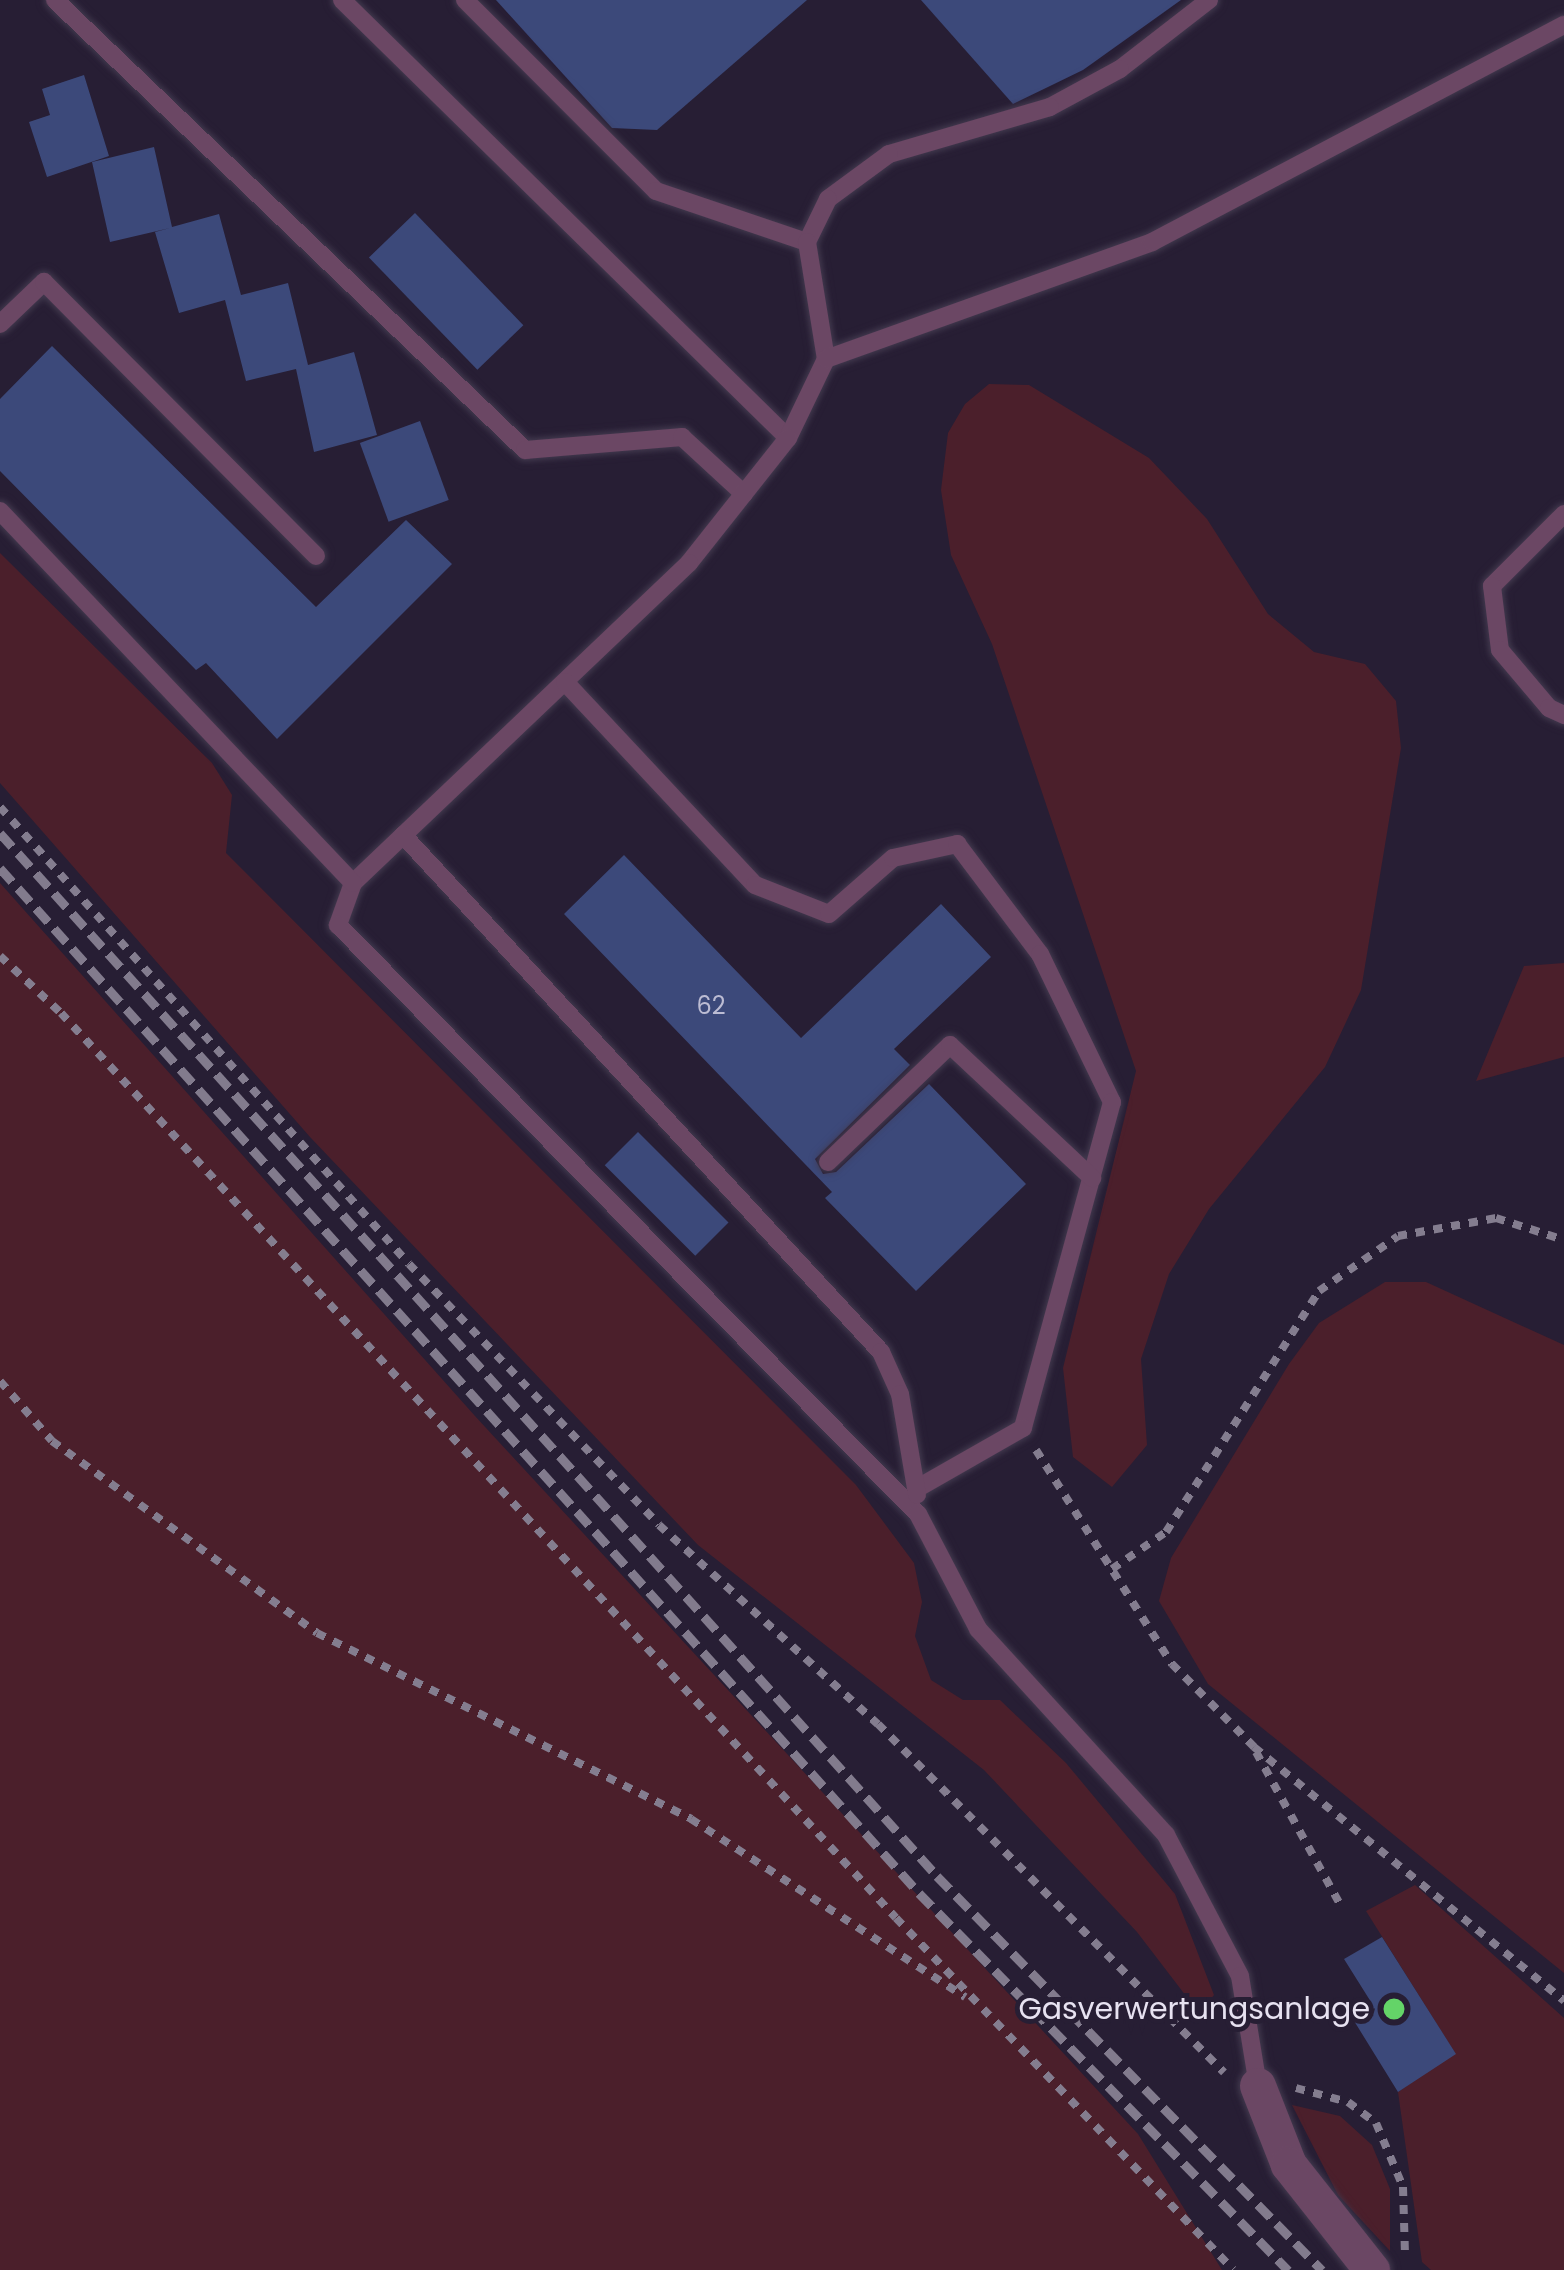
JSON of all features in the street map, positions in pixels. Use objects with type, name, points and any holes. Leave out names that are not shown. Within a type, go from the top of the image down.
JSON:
[{"type":"street","points":[[1258,2086],[1289,2165],[1372,2270]]},
{"type":"lane","points":[[55,0],[525,450],[682,437],[744,494]]},
{"type":"lane","points":[[342,0],[788,438]]},
{"type":"lane","points":[[465,0],[656,190],[807,242]]},
{"type":"lane","points":[[1209,0],[1120,68],[1050,106],[889,154],[828,199],[807,242],[826,358],[788,438],[689,563],[353,883],[338,925],[918,1514],[978,1629],[1166,1835],[1240,1976],[1258,2086]]},
{"type":"lane","points":[[826,358],[1152,242],[1564,25]]},
{"type":"lane","points":[[0,323],[44,282],[316,556]]},
{"type":"lane","points":[[0,512],[353,883]]},
{"type":"lane","points":[[1564,514],[1492,586],[1499,650],[1549,708],[1564,715]]},
{"type":"lane","points":[[565,682],[755,885],[830,914],[893,858],[956,844],[1040,954],[1112,1102],[1023,1428],[916,1489]]},
{"type":"lane","points":[[403,835],[881,1352],[900,1394],[918,1514]]},
{"type":"lane","points":[[829,1162],[950,1045],[1092,1178]]},
{"type":"path","points":[[0,807],[409,1264],[659,1525],[878,1724],[1189,2044],[1221,2072],[1258,2086],[1348,2102],[1376,2123],[1403,2187],[1405,2262],[1412,2270]]},
{"type":"path","points":[[0,956],[62,1012],[976,2004],[1233,2270]]},
{"type":"path","points":[[1112,1569],[1166,1532],[1319,1292],[1398,1236],[1496,1218],[1564,1240]]},
{"type":"path","points":[[0,1381],[52,1441],[317,1633],[692,1819],[976,2004]]},
{"type":"path","points":[[1023,1428],[1172,1664],[1254,1747],[1481,1925],[1564,2001]]},
{"type":"path","points":[[1254,1747],[1342,1908]]},
{"type":"shaded area","points":[[989,384],[1029,385],[1149,458],[1207,519],[1268,614],[1314,652],[1365,664],[1396,701],[1401,748],[1361,990],[1325,1067],[1209,1209],[1169,1274],[1141,1359],[1147,1445],[1112,1487],[1073,1457],[1063,1368],[1136,1071],[992,644],[951,555],[941,490],[948,433],[965,404]]},
{"type":"shaded area","points":[[0,553],[212,763],[232,795],[226,853],[856,1485],[914,1563],[922,1602],[915,1636],[931,1680],[963,1700],[1000,1700],[1066,1763],[1175,1894],[1214,1995],[1199,2013],[1137,1932],[984,1770],[698,1545],[310,1137],[0,783]]},
{"type":"shaded area","points":[[0,883],[475,1416],[1138,2134],[1222,2270],[0,2270]]},
{"type":"shaded area","points":[[1564,963],[1564,1057],[1476,1081],[1524,966]]},
{"type":"shaded area","points":[[1385,1282],[1426,1282],[1564,1345],[1564,1973],[1208,1684],[1159,1601],[1171,1558],[1289,1364],[1319,1323]]},
{"type":"shaded area","points":[[1415,1885],[1564,2018],[1564,2270],[1431,2270],[1422,2262],[1398,2092],[1455,2053],[1366,1911]]},
{"type":"shaded area","points":[[1292,2105],[1340,2116],[1372,2145],[1390,2189],[1390,2251],[1338,2195]]},
{"type":"building","points":[[496,0],[807,0],[657,130],[612,128]]},
{"type":"building","points":[[921,0],[1181,0],[1083,70],[1013,104]]},
{"type":"building","points":[[84,75],[109,156],[47,177],[29,122],[50,115],[42,89]]},
{"type":"building","points":[[154,147],[172,227],[219,214],[241,295],[288,283],[308,365],[354,352],[377,435],[314,452],[296,369],[246,381],[225,300],[179,313],[155,232],[170,228],[110,242],[92,162]]},
{"type":"building","points":[[415,213],[523,325],[477,370],[369,257]]},
{"type":"building","points":[[52,346],[316,607],[406,520],[452,564],[277,739],[206,663],[196,670],[0,471],[0,399]]},
{"type":"building","points":[[420,421],[449,500],[389,522],[360,443]]},
{"type":"building","points":[[624,855],[801,1038],[941,904],[991,957],[894,1049],[910,1065],[815,1159],[823,1174],[836,1172],[929,1084],[1026,1184],[916,1291],[825,1198],[832,1192],[564,914]]},
{"type":"building","points":[[638,1132],[729,1223],[695,1256],[605,1165]]},
{"type":"building","name":"Gasverwertungsanlage","points":[[1382,1937],[1456,2054],[1398,2092],[1351,2016],[1371,2002],[1344,1959]]},
{"type":"railway","points":[[0,833],[937,1876],[1322,2270]]},
{"type":"railway","points":[[0,868],[919,1893],[1288,2270]]},
{"type":"place","name":"Gasverwertungsanlage","points":[[1394,2009]]}]
